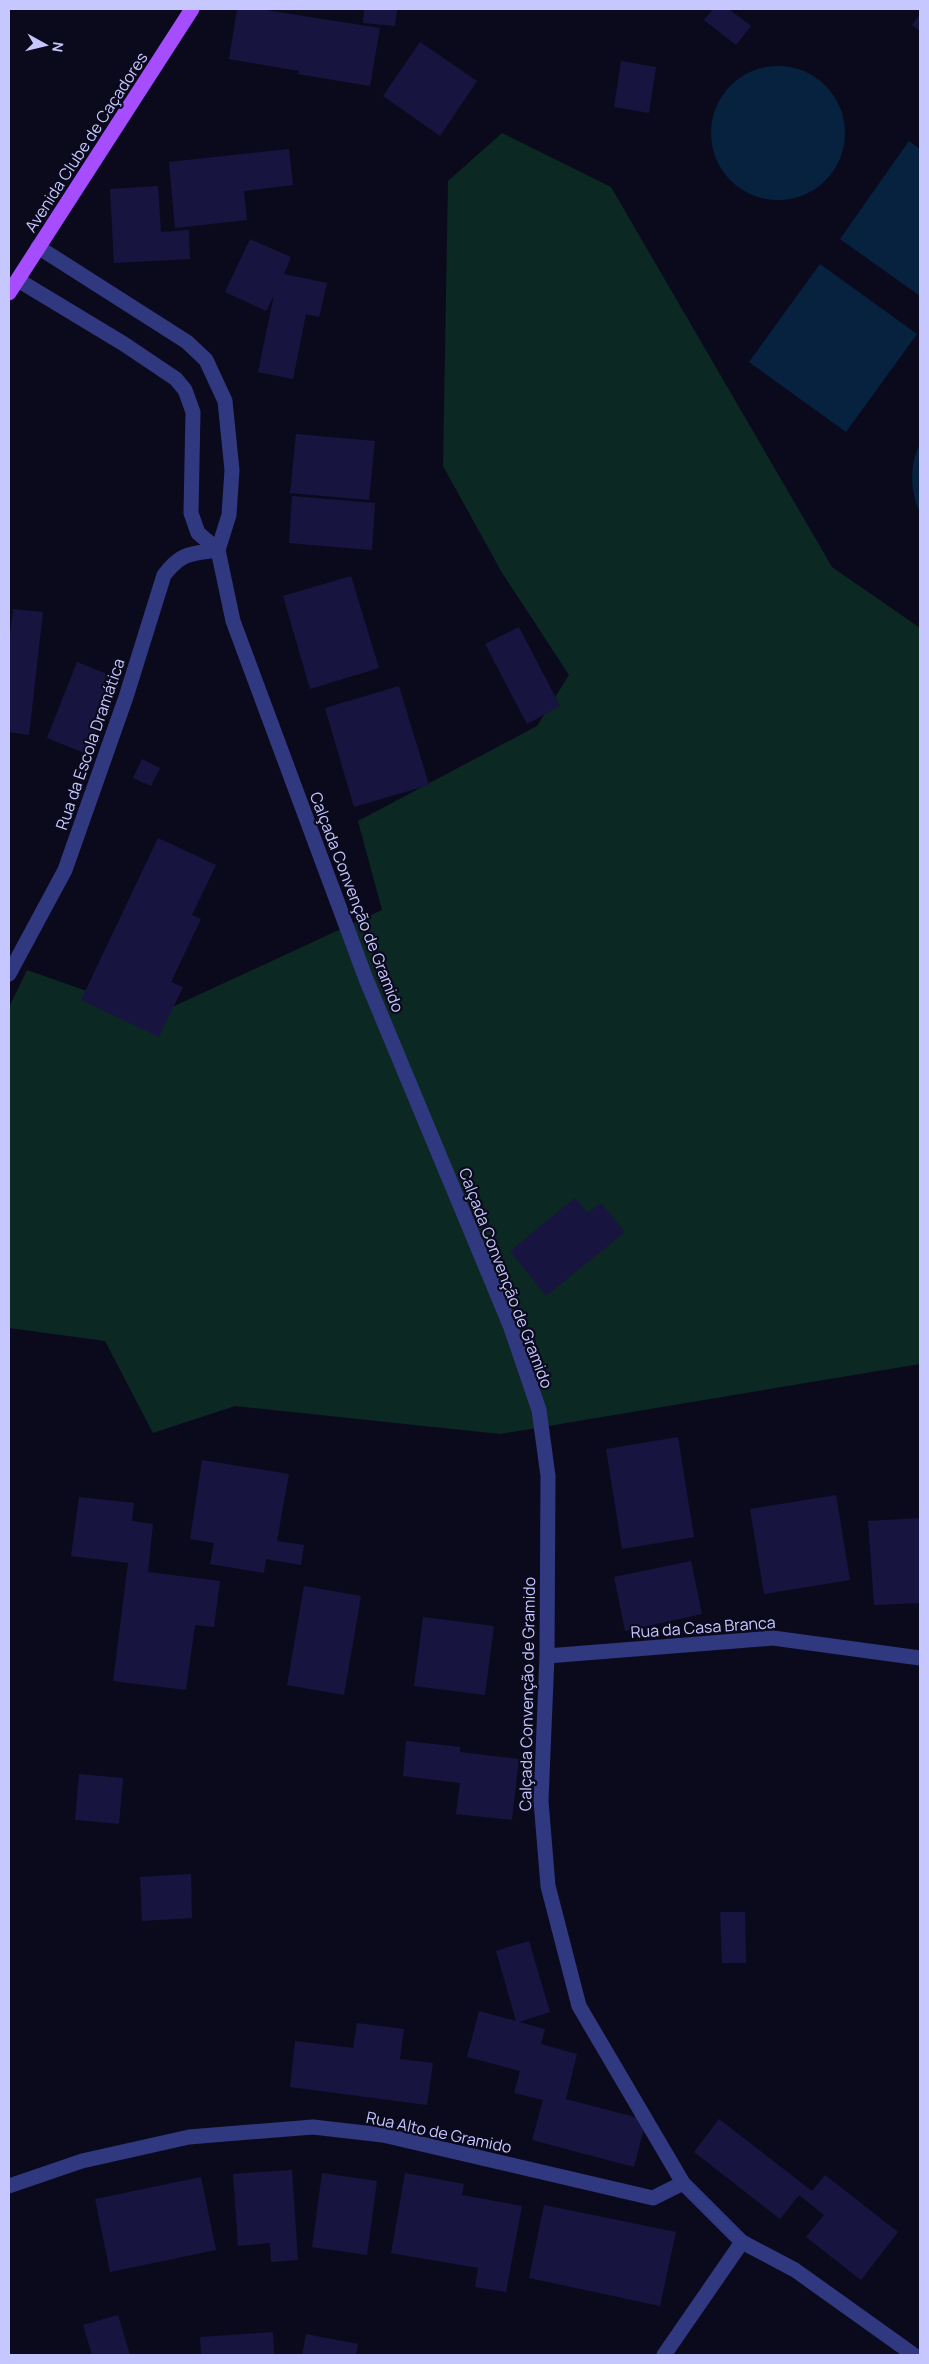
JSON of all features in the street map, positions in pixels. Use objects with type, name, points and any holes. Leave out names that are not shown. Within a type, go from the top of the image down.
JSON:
[{"type":"main road","name":"Avenida Clube de Caçadores","points":[[9,293],[192,9]]},
{"type":"street","name":"Calçada Convenção de Gramido","points":[[38,247],[187,342],[206,360],[225,400],[232,470],[229,515],[218,550],[233,621],[366,980],[510,1325],[539,1410],[548,1476],[547,1656],[541,1801],[547,1877],[579,2006],[683,2184],[742,2242],[795,2270],[914,2355]]},
{"type":"street","points":[[18,280],[124,344],[176,379],[185,390],[193,412],[191,513],[198,533],[218,550]]},
{"type":"street","name":"Rua da Escola Dramática","points":[[9,974],[65,870],[126,696],[164,575],[176,560],[189,554],[218,550]]},
{"type":"street","name":"Rua da Casa Branca","points":[[547,1656],[774,1638],[920,1658]]},
{"type":"street","name":"Rua Alto de Gramido","points":[[9,2186],[82,2161],[189,2137],[313,2127],[383,2135],[653,2198],[683,2184]]},
{"type":"street","points":[[664,2355],[742,2242]]},
{"type":"green space","points":[[502,133],[611,187],[832,567],[920,628],[920,1364],[500,1434],[235,1406],[153,1433],[105,1341],[9,1328],[9,1007],[27,970],[155,1015],[382,910],[358,821],[537,726],[569,675],[501,571],[443,466],[448,181]]},
{"type":"water","points":[[778,66],[804,71],[815,77],[825,86],[834,96],[840,107],[845,133],[840,159],[834,170],[825,180],[815,189],[804,195],[778,200],[752,195],[741,189],[731,180],[722,170],[716,159],[711,133],[716,107],[722,96],[731,86],[741,77],[752,71]]},
{"type":"water","points":[[909,141],[920,149],[920,296],[840,239]]},
{"type":"water","points":[[820,264],[917,334],[846,432],[749,362]]},
{"type":"water","points":[[920,444],[920,513],[914,496],[912,478],[916,452]]},
{"type":"building","points":[[237,9],[259,9],[380,28],[370,86],[298,74],[299,71],[229,59]]},
{"type":"building","points":[[364,9],[397,9],[395,26],[363,23]]},
{"type":"building","points":[[713,9],[729,9],[751,26],[736,45],[704,20]]},
{"type":"building","points":[[920,14],[920,31],[912,25]]},
{"type":"building","points":[[420,42],[477,81],[440,136],[383,96]]},
{"type":"building","points":[[621,61],[656,67],[649,113],[614,107]]},
{"type":"building","points":[[289,149],[293,185],[244,191],[247,220],[175,228],[169,162]]},
{"type":"building","points":[[158,186],[161,232],[189,230],[190,259],[114,263],[110,189]]},
{"type":"building","points":[[250,239],[291,257],[284,274],[327,283],[319,317],[306,314],[293,379],[258,372],[274,295],[266,311],[225,292]]},
{"type":"building","points":[[296,434],[375,441],[369,500],[290,493]]},
{"type":"building","points":[[292,496],[375,503],[372,550],[289,543]]},
{"type":"building","points":[[351,576],[379,668],[310,689],[283,596]]},
{"type":"building","points":[[13,609],[43,612],[29,735],[9,732],[9,643]]},
{"type":"building","points":[[519,627],[560,706],[527,724],[485,644]]},
{"type":"building","points":[[77,662],[117,678],[87,754],[47,738]]},
{"type":"building","points":[[399,686],[429,785],[354,807],[325,708]]},
{"type":"building","points":[[142,759],[160,768],[151,786],[133,778]]},
{"type":"building","points":[[158,838],[216,865],[192,915],[201,919],[171,982],[183,987],[159,1037],[81,1000]]},
{"type":"building","points":[[575,1198],[588,1213],[601,1203],[625,1232],[546,1296],[510,1251]]},
{"type":"building","points":[[678,1437],[694,1537],[622,1549],[606,1449]]},
{"type":"building","points":[[202,1460],[289,1474],[277,1541],[304,1545],[301,1565],[266,1559],[264,1573],[210,1564],[214,1543],[190,1539]]},
{"type":"building","points":[[836,1495],[850,1580],[764,1594],[750,1509]]},
{"type":"building","points":[[79,1497],[134,1503],[132,1521],[153,1524],[148,1572],[220,1581],[214,1627],[195,1625],[186,1690],[113,1681],[128,1563],[71,1556]]},
{"type":"building","points":[[920,1518],[920,1603],[874,1605],[868,1521]]},
{"type":"building","points":[[691,1561],[702,1614],[625,1631],[614,1577]]},
{"type":"building","points":[[304,1586],[361,1596],[344,1695],[287,1685]]},
{"type":"building","points":[[423,1617],[494,1626],[485,1695],[414,1686]]},
{"type":"building","points":[[406,1741],[460,1747],[460,1752],[519,1759],[512,1820],[456,1814],[460,1783],[403,1776]]},
{"type":"building","points":[[79,1774],[123,1778],[119,1824],[75,1820]]},
{"type":"building","points":[[191,1874],[192,1918],[142,1921],[140,1877]]},
{"type":"building","points":[[720,1912],[745,1912],[746,1963],[722,1963]]},
{"type":"building","points":[[529,1941],[550,2012],[519,2022],[545,2029],[541,2044],[577,2054],[566,2099],[646,2120],[634,2167],[532,2140],[543,2100],[514,2093],[520,2071],[467,2057],[479,2011],[516,2021],[496,1951]]},
{"type":"building","points":[[357,2023],[404,2029],[400,2059],[433,2063],[427,2105],[290,2087],[295,2041],[353,2048]]},
{"type":"building","points":[[719,2119],[812,2191],[825,2175],[898,2232],[861,2280],[806,2237],[824,2215],[799,2195],[780,2219],[694,2152]]},
{"type":"building","points":[[292,2170],[298,2260],[271,2262],[270,2243],[238,2246],[233,2174]]},
{"type":"building","points":[[322,2173],[377,2181],[367,2255],[312,2247]]},
{"type":"building","points":[[405,2173],[464,2184],[462,2195],[522,2206],[506,2292],[475,2287],[478,2268],[391,2253]]},
{"type":"building","points":[[201,2177],[216,2250],[110,2272],[95,2199]]},
{"type":"building","points":[[544,2205],[676,2232],[660,2306],[529,2278]]},
{"type":"building","points":[[118,2315],[130,2355],[92,2355],[83,2325]]},
{"type":"building","points":[[273,2332],[274,2355],[201,2355],[200,2337]]},
{"type":"building","points":[[306,2334],[358,2344],[356,2355],[302,2355]]}]
